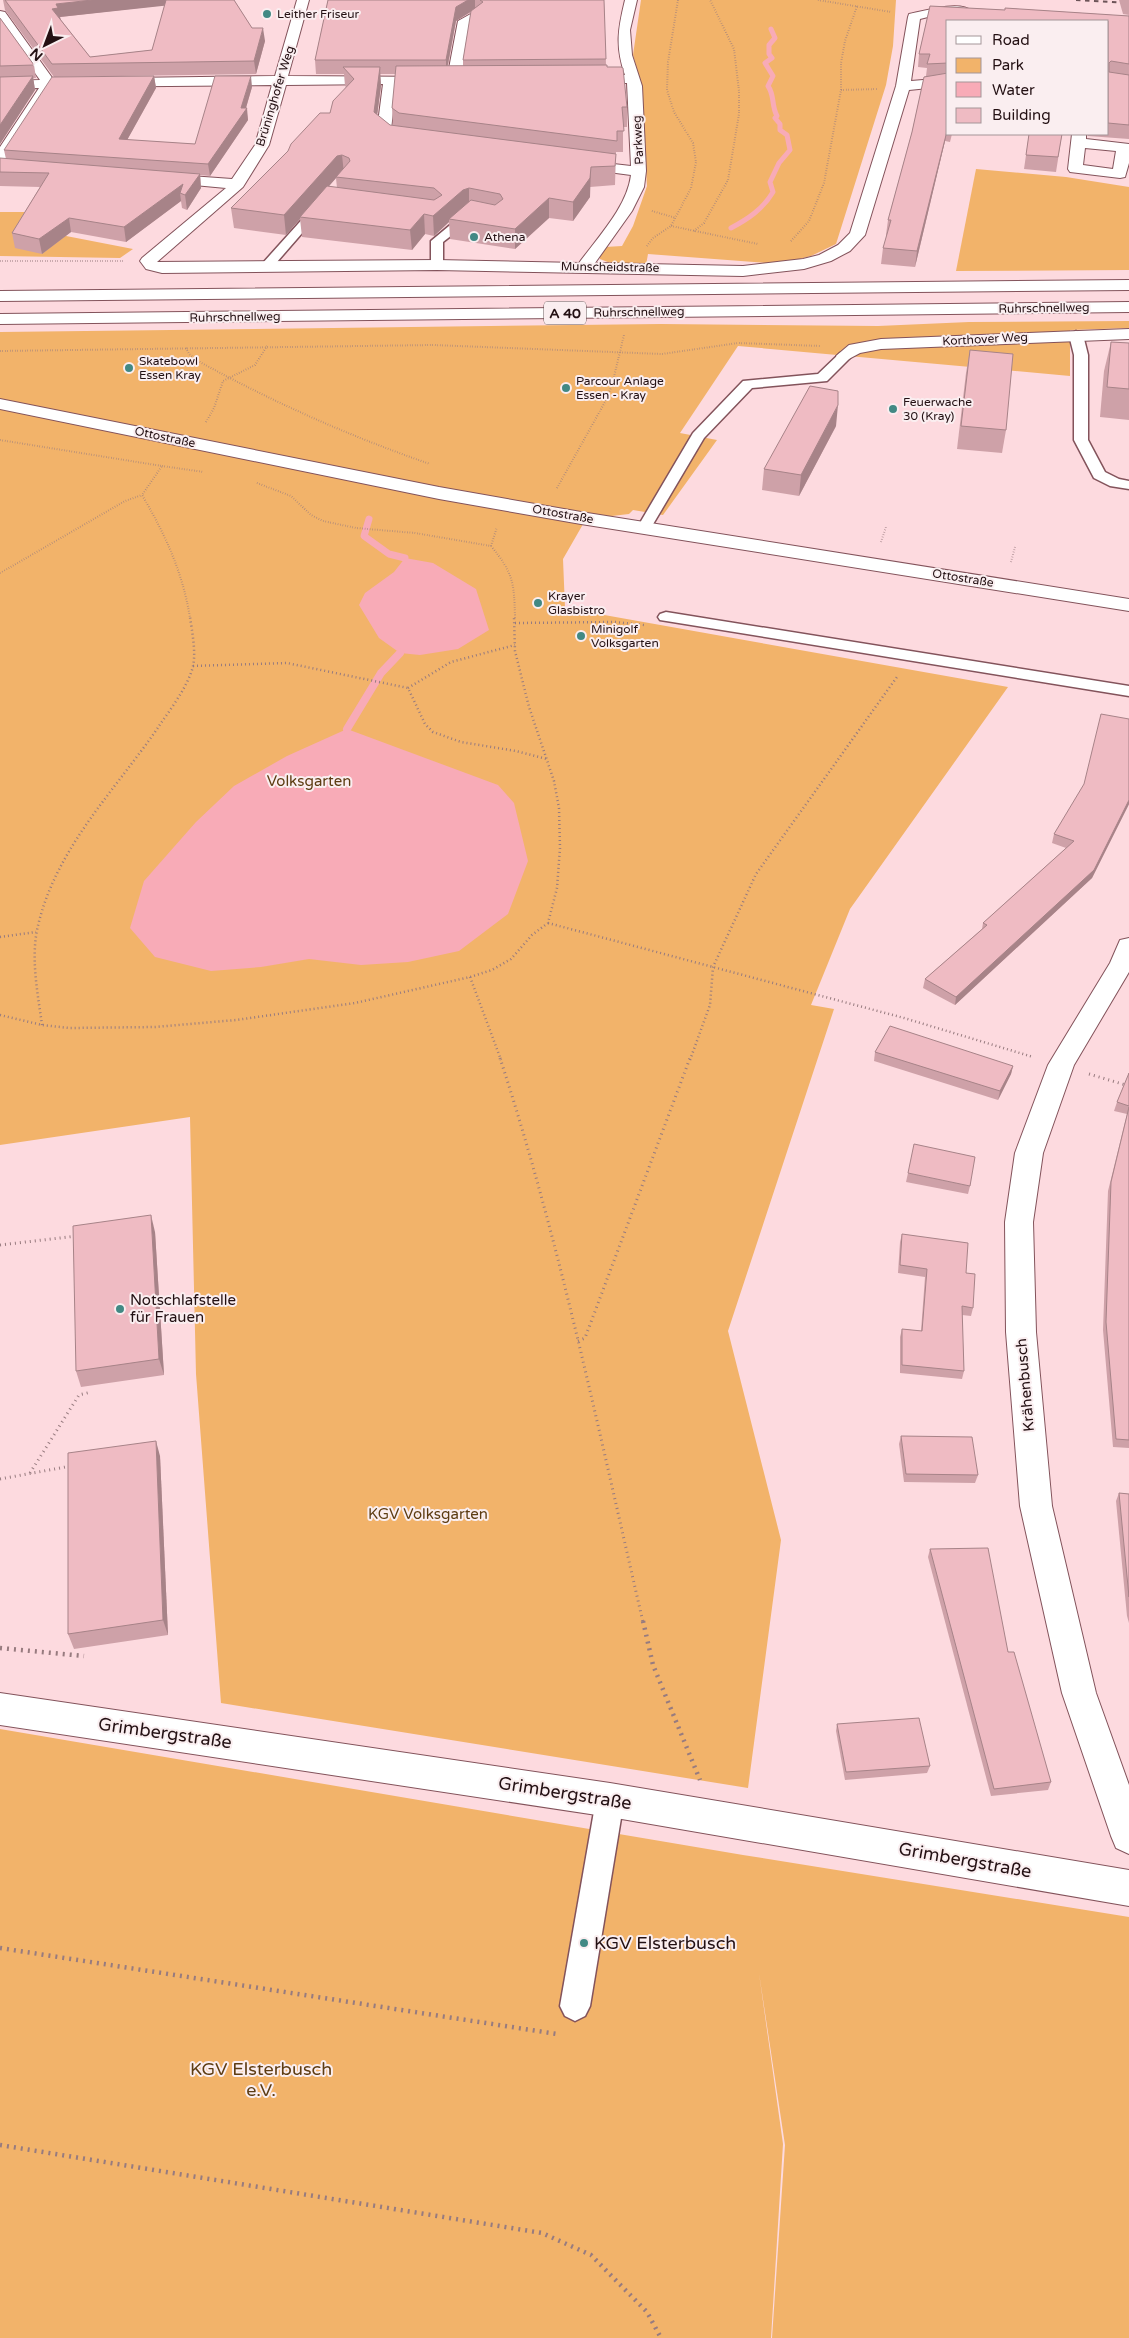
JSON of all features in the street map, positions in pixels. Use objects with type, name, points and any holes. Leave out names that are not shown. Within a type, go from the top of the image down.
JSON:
[{"type":"main road","name":"Brüninghofer Weg","points":[[150,263],[238,184],[262,145],[282,81],[303,0]]},
{"type":"main road","name":"Parkweg","points":[[585,266],[630,201],[636,187],[639,171],[634,79],[625,55],[624,30],[631,0]]},
{"type":"main road","points":[[914,17],[943,10],[980,12]]},
{"type":"main road","points":[[0,15],[49,83]]},
{"type":"main road","points":[[0,85],[458,80],[464,22],[476,15]]},
{"type":"main road","name":"Munscheidstraße","points":[[150,263],[162,268],[437,265],[743,270],[804,264],[825,258],[844,248],[857,235],[903,86],[914,17]]},
{"type":"main road","points":[[573,79],[634,79]]},
{"type":"main road","points":[[390,80],[384,131],[396,139],[424,144]]},
{"type":"main road","points":[[903,86],[946,82]]},
{"type":"main road","points":[[3,165],[49,83]]},
{"type":"main road","points":[[1078,139],[1127,148],[1120,174],[1074,169],[1078,139]]},
{"type":"main road","points":[[560,161],[639,171]]},
{"type":"main road","points":[[144,176],[238,184]]},
{"type":"main road","name":"Ruhrschnellweg","points":[[0,296],[1129,285]]},
{"type":"main road","name":"Ruhrschnellweg","points":[[0,319],[1129,307]]},
{"type":"main road","name":"Korthover Weg","points":[[850,353],[881,344],[1129,334]]},
{"type":"main road","name":"Ottostraße","points":[[0,404],[429,491],[644,528],[1129,605]]},
{"type":"main road","name":"Krähenbusch","points":[[1129,946],[1122,963],[1061,1065],[1029,1153],[1019,1222],[1020,1332],[1036,1506],[1079,1693],[1129,1836]]},
{"type":"main road","name":"Grimbergstraße","points":[[0,1709],[610,1800],[1129,1888]]},
{"type":"lane","points":[[266,267],[326,200]]},
{"type":"lane","points":[[437,265],[437,241],[469,214],[487,218]]},
{"type":"lane","points":[[1076,335],[1081,354],[1081,440],[1099,474],[1115,483],[1129,485]]},
{"type":"lane","points":[[644,528],[698,436],[748,384],[822,378],[850,353]]},
{"type":"lane","points":[[666,617],[1129,691]]},
{"type":"lane","points":[[575,2006],[610,1800]]},
{"type":"path","points":[[644,250],[653,238],[671,226],[687,197],[696,162],[693,143],[674,112],[667,90],[668,62],[678,0]]},
{"type":"path","points":[[694,231],[704,223],[728,180],[739,114],[739,91],[734,49],[710,0]]},
{"type":"path","points":[[818,0],[914,17]]},
{"type":"path","points":[[789,243],[809,220],[821,196],[841,90],[841,63],[845,41],[857,6]]},
{"type":"path","points":[[841,90],[903,86]]},
{"type":"path","points":[[671,226],[765,246]]},
{"type":"path","points":[[0,261],[150,263]]},
{"type":"path","points":[[555,491],[601,411],[612,385],[625,330]]},
{"type":"path","points":[[0,351],[433,345],[662,354],[746,343],[850,353]]},
{"type":"path","points":[[0,573],[125,501],[142,495],[162,466],[205,424],[214,408],[221,384],[229,378],[251,369],[263,357],[267,346]]},
{"type":"path","points":[[186,348],[193,357],[229,378],[319,423],[432,464]]},
{"type":"path","points":[[0,440],[208,473]]},
{"type":"path","points":[[0,1015],[42,1025],[69,1028],[109,1028],[236,1020],[355,1003],[470,977],[492,970],[511,959],[532,935],[548,923],[557,888],[560,848],[559,808],[554,782],[529,707],[515,645],[514,585],[507,566],[491,546],[415,533],[356,528],[323,521],[311,514],[290,496],[249,480]]},
{"type":"path","points":[[42,1025],[36,963],[37,932],[48,894],[65,856],[90,816],[155,732],[193,666],[192,620],[185,588],[174,558],[142,495]]},
{"type":"path","points":[[1008,570],[1015,547]]},
{"type":"path","points":[[515,623],[615,622],[646,625],[666,617]]},
{"type":"path","points":[[193,666],[287,663],[408,688],[451,662],[515,645]]},
{"type":"path","points":[[578,1340],[586,1338],[710,1005],[713,967],[756,874],[911,657]]},
{"type":"path","points":[[408,688],[425,724],[433,732],[461,742],[509,749],[547,759]]},
{"type":"path","points":[[548,923],[904,1018],[1129,1086]]},
{"type":"path","points":[[0,938],[37,932]]},
{"type":"path","points":[[470,977],[500,1057],[525,1134],[578,1340],[653,1665],[704,1791],[709,1816]]},
{"type":"path","points":[[0,1245],[83,1235]]},
{"type":"path","points":[[30,1473],[79,1395],[91,1392]]},
{"type":"path","points":[[0,1478],[77,1465]]},
{"type":"path","points":[[0,1648],[84,1656]]},
{"type":"path","points":[[0,1948],[569,2036],[575,2006]]},
{"type":"path","points":[[0,2145],[542,2233],[591,2255],[647,2312],[661,2338]]},
{"type":"green space","points":[[641,0],[896,0],[893,46],[886,85],[836,244],[811,256],[779,264],[648,254],[646,265],[613,264],[600,259],[600,255],[605,247],[622,246],[633,226],[647,186],[640,80],[633,55]]},
{"type":"green space","points":[[976,169],[1066,177],[1129,187],[1129,270],[956,271]]},
{"type":"green space","points":[[0,212],[35,212],[61,235],[133,249],[120,258],[0,256]]},
{"type":"green space","points":[[1129,321],[1129,328],[1070,330],[1070,376],[738,346],[680,433],[717,440],[663,515],[633,510],[629,514],[586,519],[563,559],[565,608],[1008,687],[850,909],[811,1005],[834,1009],[728,1331],[781,1540],[748,1788],[221,1703],[196,1374],[190,1117],[0,1145],[0,332],[661,324],[878,326],[969,322]]},
{"type":"green space","name":"KGV Elsterbusch e.V.","points":[[0,1729],[743,1855],[1129,1917],[1129,2338],[772,2338],[785,2145],[759,1973],[783,2144],[771,2338],[0,2338]]},
{"type":"water","points":[[405,558],[433,563],[476,589],[489,630],[458,649],[420,655],[400,653],[379,638],[359,605],[365,593],[394,572]]},
{"type":"water","points":[[347,729],[498,785],[514,803],[528,861],[508,914],[459,951],[408,962],[361,965],[309,959],[261,967],[211,971],[155,957],[130,928],[144,881],[196,822],[234,786],[287,756]]},
{"type":"building","points":[[5,0],[92,0],[56,4],[58,8],[52,9],[90,57],[152,50],[166,0],[234,0],[252,28],[263,28],[254,61],[52,64]]},
{"type":"building","points":[[328,0],[468,0],[456,7],[446,60],[315,60]]},
{"type":"building","points":[[480,0],[604,0],[606,59],[463,60],[471,11],[483,2]]},
{"type":"building","points":[[930,6],[1005,10],[1005,8],[1129,16],[1129,64],[1111,61],[1109,63],[1109,20],[946,20],[946,63],[927,64],[930,54],[919,54]]},
{"type":"building","points":[[0,18],[34,65],[0,66]]},
{"type":"building","points":[[607,65],[607,67],[623,68],[627,107],[622,107],[624,131],[617,131],[617,141],[399,113],[392,108],[396,66]]},
{"type":"building","points":[[343,67],[380,67],[374,112],[390,125],[616,154],[615,166],[591,167],[590,178],[573,202],[549,198],[515,229],[449,219],[471,200],[495,205],[503,199],[500,194],[469,188],[463,190],[433,216],[424,214],[410,230],[300,217],[327,186],[434,200],[442,195],[434,188],[336,177],[350,161],[349,158],[342,155],[337,156],[284,215],[231,208],[288,151],[291,144],[320,113],[330,113],[333,101],[354,79]]},
{"type":"building","points":[[1109,72],[1129,75],[1129,125],[1109,123]]},
{"type":"building","points":[[946,73],[946,135],[917,251],[883,248],[891,220],[888,220],[912,132],[924,77]]},
{"type":"building","points":[[33,76],[0,125],[0,77]]},
{"type":"building","points":[[154,76],[119,139],[195,144],[215,76],[251,76],[241,108],[247,108],[208,164],[4,150],[52,77]]},
{"type":"building","points":[[1029,135],[1062,135],[1058,157],[1026,155]]},
{"type":"building","points":[[0,158],[200,174],[185,195],[180,193],[183,184],[124,227],[69,218],[39,239],[12,233],[49,173],[0,172]]},
{"type":"building","points":[[1111,342],[1129,343],[1129,389],[1107,387]]},
{"type":"building","points":[[970,350],[1013,354],[1006,430],[961,426]]},
{"type":"building","points":[[810,386],[838,391],[838,405],[801,475],[764,469]]},
{"type":"building","points":[[1101,714],[1129,719],[1129,800],[1094,870],[956,997],[925,979],[987,925],[983,923],[1074,841],[1054,834],[1084,784]]},
{"type":"building","points":[[890,1026],[1013,1066],[1000,1091],[875,1052]]},
{"type":"building","points":[[1129,1073],[1129,1106],[1117,1102]]},
{"type":"building","points":[[1129,1107],[1129,1440],[1116,1439],[1106,1322],[1111,1182]]},
{"type":"building","points":[[914,1144],[975,1157],[970,1186],[908,1173]]},
{"type":"building","name":"Notschlafstelle für Frauen","points":[[151,1215],[159,1359],[76,1371],[73,1226]]},
{"type":"building","points":[[902,1234],[968,1243],[966,1273],[975,1274],[973,1308],[962,1306],[964,1371],[902,1365],[902,1329],[922,1331],[927,1269],[900,1265]]},
{"type":"building","points":[[901,1436],[972,1437],[978,1475],[906,1474]]},
{"type":"building","points":[[156,1441],[163,1620],[68,1634],[68,1453]]},
{"type":"building","points":[[1119,1493],[1129,1494],[1129,1597]]},
{"type":"building","points":[[988,1548],[1008,1652],[1014,1652],[1051,1782],[994,1789],[930,1549]]},
{"type":"building","points":[[919,1718],[930,1766],[846,1772],[837,1724]]},
{"type":"waterway","points":[[731,228],[755,213],[765,204],[773,192],[770,182],[779,163],[790,150],[787,135],[780,130],[780,124],[775,118],[777,116],[772,93],[768,86],[773,76],[765,63],[772,58],[769,54],[769,45],[775,38],[771,29]]},
{"type":"waterway","points":[[369,519],[364,536],[389,554],[405,558]]},
{"type":"waterway","points":[[347,729],[381,673],[400,653]]},
{"type":"railway","points":[[1076,0],[1129,3]]},
{"type":"place","name":"Leither Friseur","points":[[267,14]]},
{"type":"place","name":"Athena","points":[[474,237]]},
{"type":"place","name":"Skatebowl Essen Kray","points":[[129,368]]},
{"type":"place","name":"Parcour Anlage Essen - Kray","points":[[566,388]]},
{"type":"place","name":"Feuerwache 30 (Kray)","points":[[893,409]]},
{"type":"place","name":"Krayer Glasbistro","points":[[538,603]]},
{"type":"place","name":"Minigolf Volksgarten","points":[[581,636]]},
{"type":"place","name":"Notschlafstelle für Frauen","points":[[120,1309]]},
{"type":"place","name":"KGV Elsterbusch","points":[[584,1943]]},
{"type":"park label","name":"Volksgarten","points":[[309,781]]},
{"type":"park label","name":"KGV Volksgarten","points":[[428,1514]]}]
